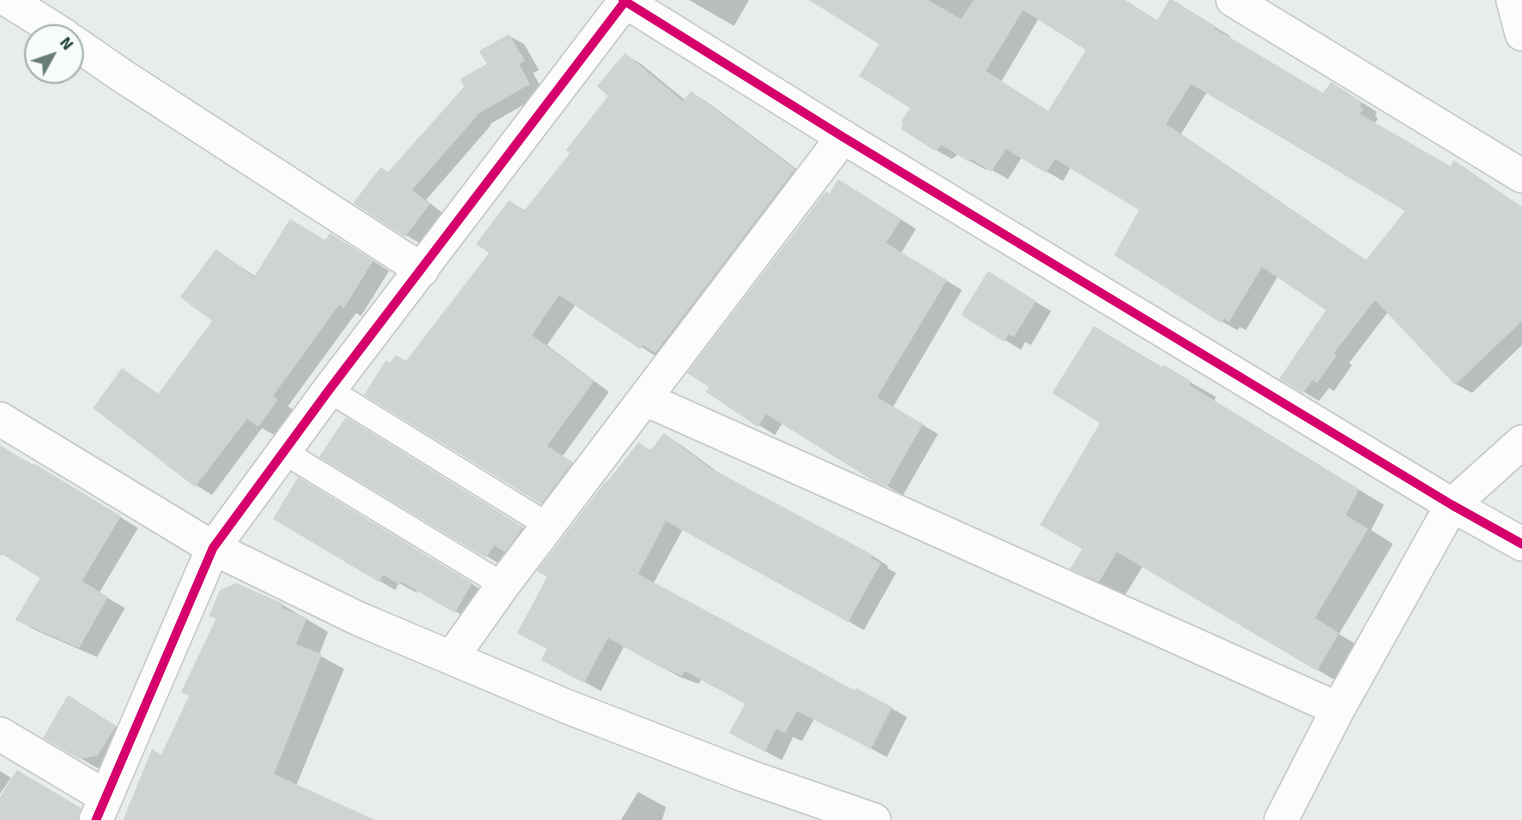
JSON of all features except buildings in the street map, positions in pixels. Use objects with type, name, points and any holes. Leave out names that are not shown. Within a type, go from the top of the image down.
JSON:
[{"type":"street","points":[[8,0],[46,24]]},
{"type":"street","points":[[0,734],[101,808],[213,548],[329,390],[625,0],[843,137],[1452,506],[1522,544]]},
{"type":"street","points":[[1233,0],[1522,176]]},
{"type":"street","points":[[1513,0],[1522,34]]},
{"type":"street","points":[[84,49],[422,270]]},
{"type":"street","points":[[452,657],[502,585],[843,137]]},
{"type":"street","points":[[645,399],[1338,709]]},
{"type":"street","points":[[0,419],[213,548],[359,619],[568,707],[747,776],[874,820]]},
{"type":"street","points":[[1281,820],[1338,709],[1452,506],[1522,442]]},
{"type":"lane","points":[[329,390],[549,526]]},
{"type":"lane","points":[[284,452],[502,585]]},
{"type":"cycle path","points":[[623,0],[843,137],[1452,505],[1522,544]]},
{"type":"cycle path","points":[[96,820],[213,548],[329,390],[626,0]]}]
